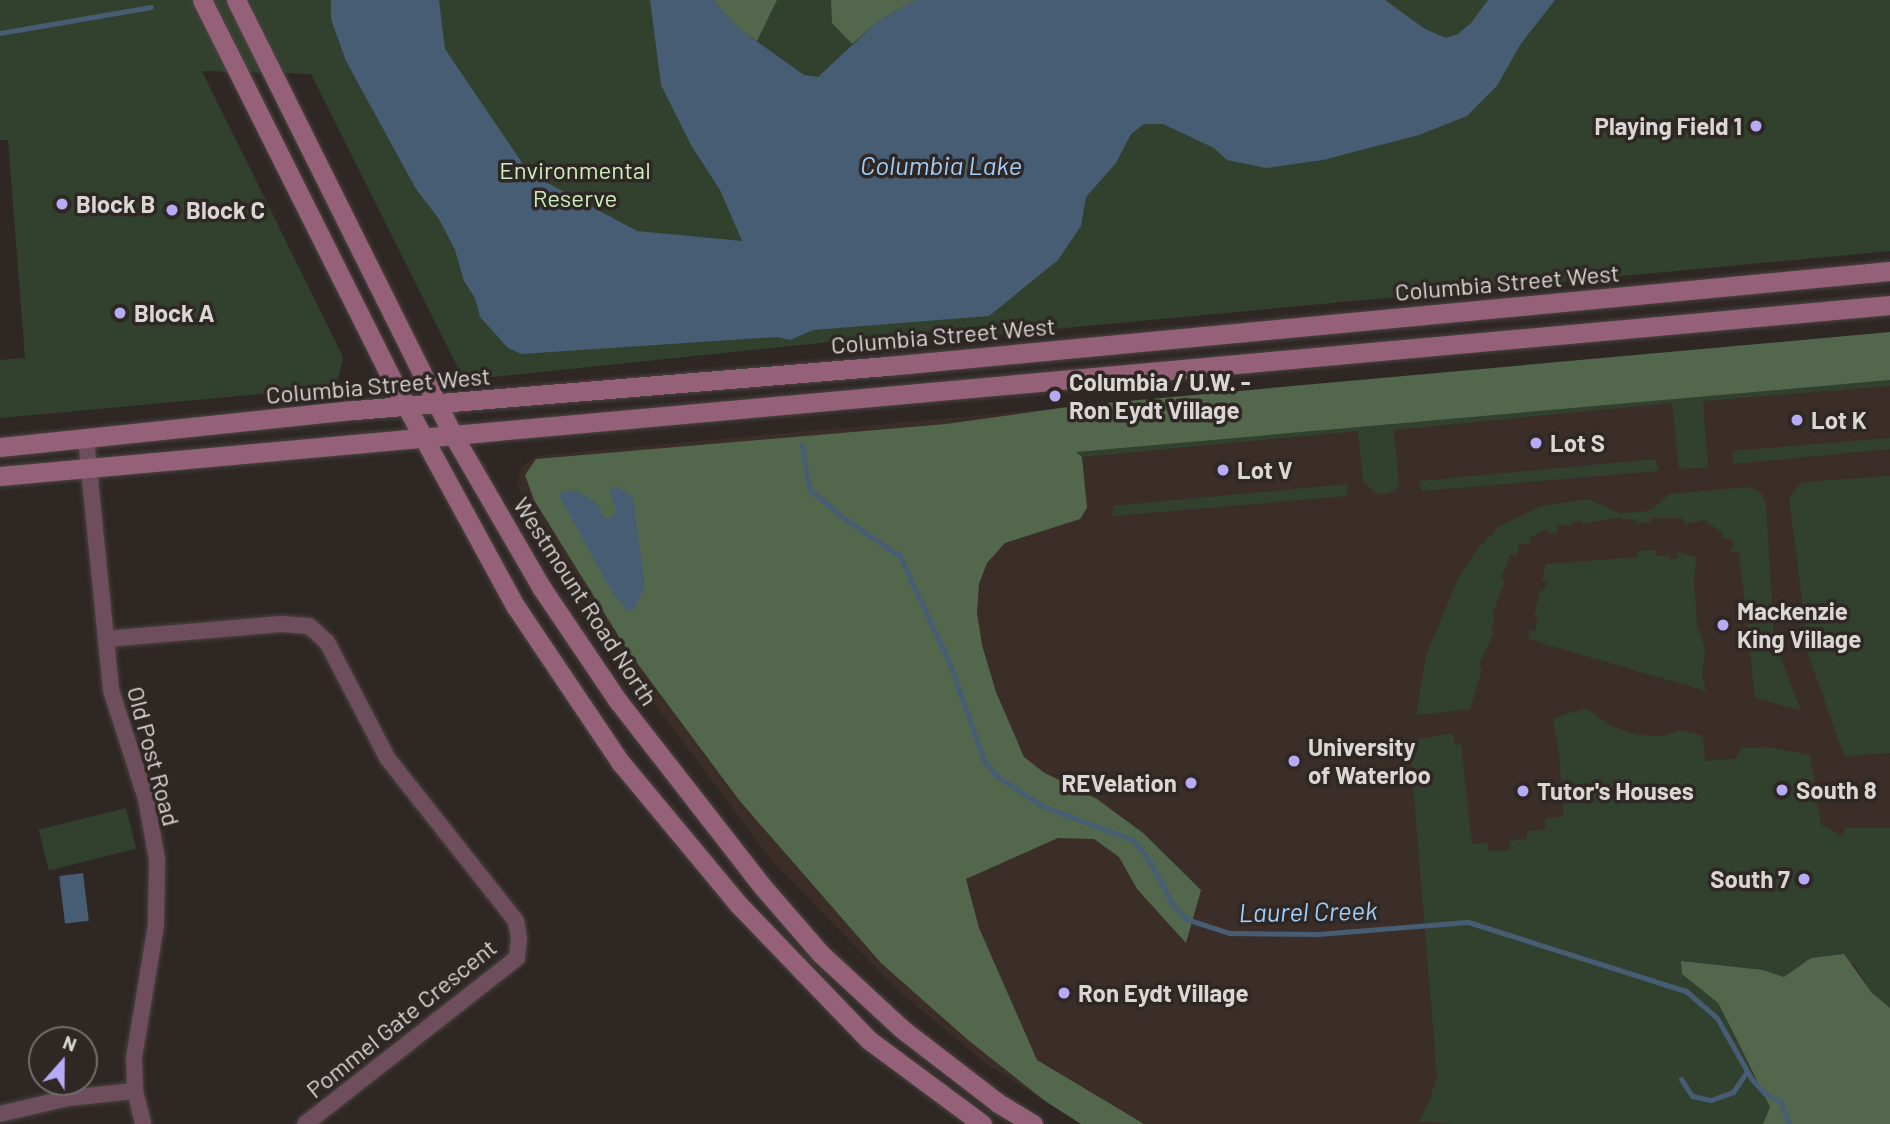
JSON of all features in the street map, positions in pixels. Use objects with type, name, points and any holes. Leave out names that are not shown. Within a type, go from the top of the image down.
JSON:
[{"type":"main road","points":[[202,0],[406,407],[516,607],[621,762],[739,905],[870,1040],[982,1124]]},
{"type":"main road","name":"Westmount Road North","points":[[236,0],[453,435],[541,587],[618,701],[762,886],[821,954],[902,1029],[998,1103],[1033,1124]]},
{"type":"main road","name":"Columbia Street West","points":[[0,447],[437,403],[887,366],[1890,271]]},
{"type":"main road","points":[[0,476],[1890,305]]},
{"type":"street","name":"Old Post Road","points":[[86,439],[111,690],[146,799],[157,859],[156,925],[134,1058],[135,1091],[143,1124]]},
{"type":"street","name":"Pommel Gate Crescent","points":[[106,639],[281,624],[309,626],[327,642],[388,759],[516,921],[519,938],[517,958],[305,1124]]},
{"type":"street","points":[[0,1114],[68,1098],[135,1091]]},
{"type":"shaded area","name":"University of Waterloo","points":[[1890,332],[1890,1124],[1081,1124],[985,1063],[903,995],[771,860],[624,663],[517,485],[520,468],[536,456]]},
{"type":"green space","name":"Environmental Reserve","points":[[0,0],[1890,0],[1890,251],[979,336],[994,325],[464,380],[311,74],[202,71],[343,357],[336,387],[0,418],[0,360],[25,358],[8,140],[0,140]]},
{"type":"green space","points":[[714,0],[777,0],[757,41],[737,28]]},
{"type":"green space","points":[[831,0],[915,0],[877,22],[852,44],[832,23]]},
{"type":"green space","points":[[1890,332],[1890,380],[1076,452],[1082,457],[1087,508],[1080,519],[1005,543],[987,563],[979,584],[977,613],[982,645],[996,692],[1024,757],[1043,772],[1097,799],[1143,833],[1201,890],[1186,943],[1137,889],[1119,857],[1094,839],[1058,838],[966,879],[979,928],[1037,1060],[1144,1124],[1081,1124],[1045,1101],[968,1040],[881,963],[739,800],[626,648],[534,500],[525,475],[536,459],[946,424],[1083,405]]},
{"type":"green space","points":[[1890,380],[1890,386],[1703,401],[1708,467],[1679,469],[1672,403],[1394,430],[1399,483],[1396,490],[1387,494],[1377,494],[1363,482],[1358,431],[1082,457],[1075,451]]},
{"type":"green space","points":[[1890,438],[1890,449],[1733,464],[1732,451]]},
{"type":"green space","points":[[1656,459],[1658,471],[1421,491],[1420,481]]},
{"type":"green space","points":[[1890,476],[1890,753],[1844,756],[1809,656],[1789,497],[1802,482]]},
{"type":"green space","points":[[1347,484],[1347,496],[1113,516],[1113,506]]},
{"type":"green space","points":[[1749,487],[1761,493],[1766,504],[1774,639],[1801,711],[1755,698],[1739,552],[1731,552],[1734,544],[1730,539],[1722,538],[1723,533],[1704,520],[1685,524],[1682,518],[1651,518],[1651,522],[1636,523],[1635,519],[1622,520],[1621,517],[1582,524],[1582,521],[1571,522],[1571,525],[1557,526],[1557,533],[1550,533],[1547,529],[1529,538],[1531,544],[1519,544],[1517,556],[1511,554],[1501,578],[1505,580],[1492,615],[1495,616],[1491,631],[1494,632],[1480,662],[1479,668],[1482,669],[1470,709],[1416,715],[1426,655],[1459,577],[1478,548],[1500,526],[1541,506],[1589,499],[1619,513],[1641,512],[1652,510],[1669,494]]},
{"type":"green space","points":[[1655,550],[1656,556],[1670,555],[1669,559],[1678,558],[1678,552],[1696,557],[1694,583],[1697,623],[1705,649],[1702,675],[1706,691],[1528,639],[1530,630],[1535,631],[1538,619],[1534,617],[1540,590],[1544,591],[1547,582],[1542,580],[1546,564],[1638,557],[1638,551]]},
{"type":"green space","points":[[1586,708],[1611,726],[1638,735],[1662,736],[1680,730],[1703,736],[1705,761],[1735,759],[1742,748],[1767,747],[1810,755],[1821,825],[1843,836],[1844,828],[1890,828],[1890,1008],[1872,993],[1854,964],[1811,958],[1784,977],[1762,970],[1682,974],[1718,1003],[1770,1107],[1763,1124],[1455,1124],[1419,1121],[1430,1100],[1437,1075],[1410,749],[1413,740],[1453,733],[1455,745],[1461,744],[1472,844],[1488,843],[1489,851],[1510,850],[1509,841],[1527,839],[1527,831],[1546,829],[1545,819],[1564,816],[1553,718]]},
{"type":"green space","points":[[126,808],[136,849],[49,871],[39,830]]},
{"type":"green space","points":[[1844,954],[1872,993],[1890,1008],[1890,1124],[1763,1124],[1770,1107],[1738,1042],[1718,1003],[1682,974],[1681,961],[1763,970],[1784,977],[1811,958]]},
{"type":"water","name":"Columbia Lake","points":[[331,0],[439,0],[445,49],[529,173],[637,231],[742,241],[720,190],[691,145],[661,85],[650,0],[714,0],[738,28],[804,75],[818,77],[877,22],[915,0],[1385,0],[1425,29],[1446,38],[1458,34],[1471,23],[1488,0],[1555,0],[1520,45],[1497,86],[1467,116],[1419,135],[1323,160],[1266,168],[1227,160],[1214,148],[1163,124],[1144,124],[1131,134],[1116,163],[1086,197],[1081,226],[1058,260],[989,316],[813,330],[790,340],[777,337],[521,354],[508,348],[480,317],[475,298],[464,281],[455,250],[439,219],[416,189],[346,61],[331,19]]},
{"type":"water","points":[[615,486],[633,497],[645,586],[634,610],[628,611],[614,595],[559,496],[563,491],[577,491],[597,503],[604,518],[614,517],[616,509],[609,490]]},
{"type":"water","points":[[83,873],[89,921],[65,924],[59,876]]},
{"type":"waterway","points":[[0,33],[151,7]]},
{"type":"waterway","name":"Laurel Creek","points":[[802,445],[809,489],[845,519],[900,556],[951,667],[984,761],[998,777],[1042,806],[1133,840],[1150,862],[1172,903],[1186,919],[1229,933],[1318,934],[1468,922],[1686,991],[1717,1018],[1751,1078],[1764,1093],[1781,1102],[1789,1124]]},
{"type":"waterway","points":[[1681,1079],[1692,1096],[1711,1100],[1733,1092],[1747,1071]]},
{"type":"place","name":"Playing Field 1","points":[[1756,126]]},
{"type":"place","name":"Block B","points":[[62,204]]},
{"type":"place","name":"Block C","points":[[172,210]]},
{"type":"place","name":"Block A","points":[[120,313]]},
{"type":"place","name":"Columbia / U.W. - Ron Eydt Village","points":[[1055,396]]},
{"type":"place","name":"Lot K","points":[[1797,420]]},
{"type":"place","name":"Lot S","points":[[1536,443]]},
{"type":"place","name":"Lot V","points":[[1223,470]]},
{"type":"place","name":"Mackenzie King Village","points":[[1723,625]]},
{"type":"place","name":"University of Waterloo","points":[[1294,761]]},
{"type":"place","name":"REVelation","points":[[1191,783]]},
{"type":"place","name":"South 8","points":[[1782,790]]},
{"type":"place","name":"Tutor's Houses","points":[[1523,791]]},
{"type":"place","name":"South 7","points":[[1804,879]]},
{"type":"place","name":"Ron Eydt Village","points":[[1064,993]]}]
